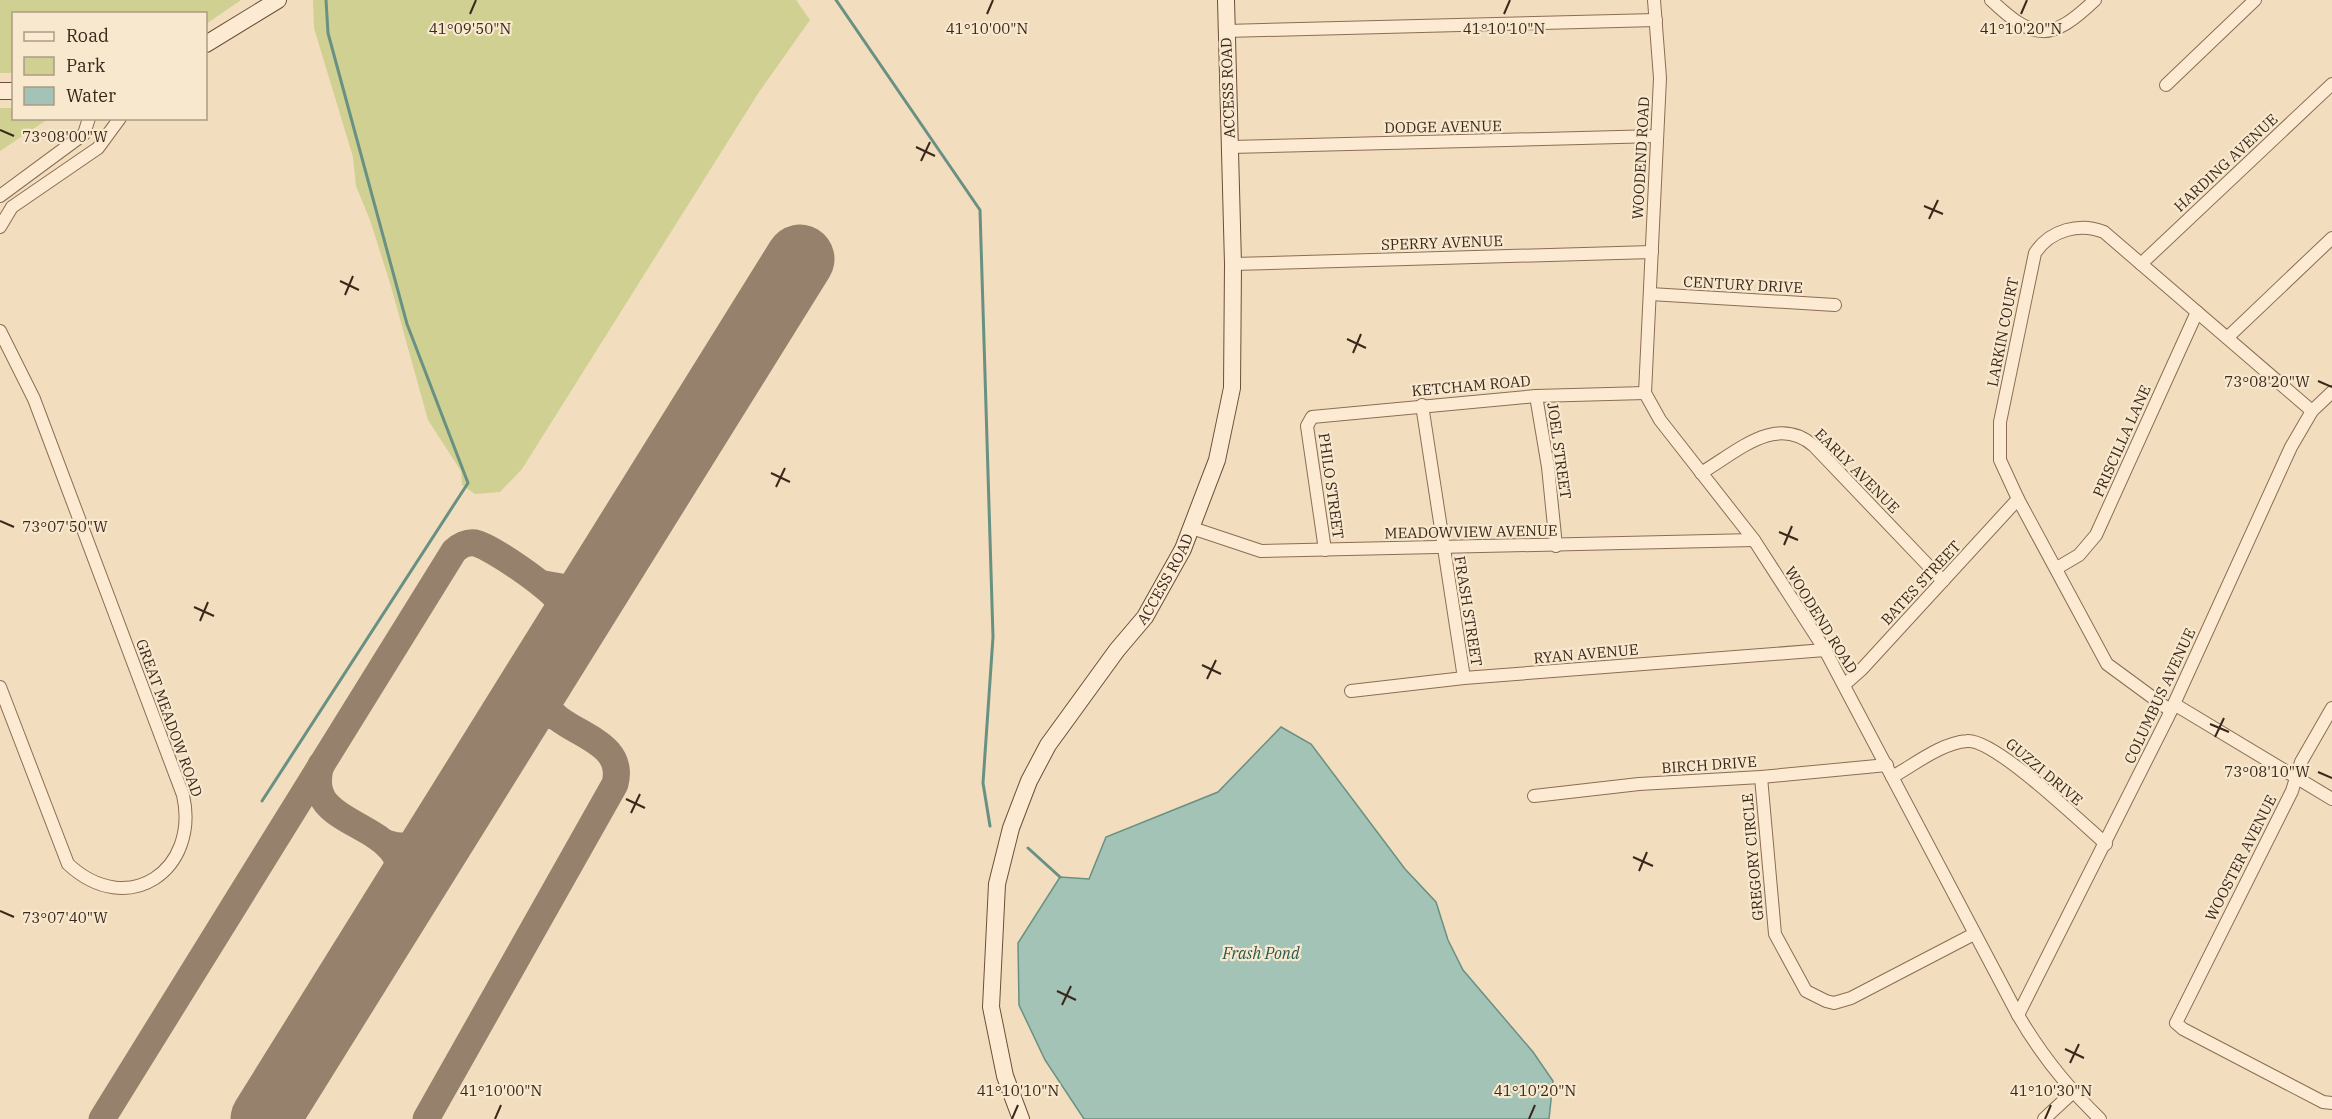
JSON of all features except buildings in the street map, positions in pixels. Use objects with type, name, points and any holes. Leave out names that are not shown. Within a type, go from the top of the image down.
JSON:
[{"type":"main road","points":[[207,43],[278,0]]},
{"type":"main road","name":"ACCESS ROAD","points":[[1021,1119],[1005,1076],[991,1007],[997,884],[1011,828],[1029,781],[1048,745],[1117,650],[1145,617],[1192,528],[1217,460],[1232,388],[1233,264],[1226,0]]},
{"type":"street","name":"WOODEND ROAD","points":[[1654,0],[1660,78],[1645,393],[1660,420],[1754,540],[1825,650],[1974,934],[2042,1056],[2072,1093],[2100,1119]]},
{"type":"street","points":[[1991,0],[2022,27],[2046,31],[2060,27],[2095,0]]},
{"type":"street","points":[[2166,85],[2255,0]]},
{"type":"street","points":[[1226,31],[1656,20]]},
{"type":"street","name":"HARDING AVENUE","points":[[2141,264],[2332,84]]},
{"type":"street","points":[[0,196],[84,134],[88,120]]},
{"type":"street","points":[[0,227],[12,207],[98,148],[119,120]]},
{"type":"street","name":"DODGE AVENUE","points":[[1230,147],[1658,136]]},
{"type":"street","name":"LARKIN COURT","points":[[2312,411],[2110,236],[2088,226],[2076,227],[2051,237],[2035,253],[1998,437],[2000,460],[2018,499],[2107,664],[2173,707],[2332,799]]},
{"type":"street","points":[[2228,337],[2332,238]]},
{"type":"street","name":"SPERRY AVENUE","points":[[1233,264],[1652,252]]},
{"type":"street","name":"CENTURY DRIVE","points":[[1650,294],[1835,305]]},
{"type":"street","name":"PRISCILLA LANE","points":[[2057,568],[2084,550],[2096,535],[2197,312]]},
{"type":"street","name":"GREAT MEADOW ROAD","points":[[0,331],[34,399],[183,795],[188,815],[177,855],[166,870],[129,890],[111,889],[80,874],[68,864],[0,687]]},
{"type":"street","name":"COLUMBUS AVENUE","points":[[2018,1015],[2173,707],[2291,447],[2312,411],[2332,392]]},
{"type":"street","name":"KETCHAM ROAD","points":[[1307,426],[1308,421],[1316,415],[1536,396],[1645,393]]},
{"type":"street","name":"JOEL STREET","points":[[1536,396],[1548,467],[1556,546]]},
{"type":"street","name":"FRASH STREET","points":[[1422,405],[1464,678]]},
{"type":"street","name":"PHILO STREET","points":[[1307,426],[1325,550]]},
{"type":"street","name":"EARLY AVENUE","points":[[1701,472],[1772,433],[1780,431],[1799,435],[1814,446],[1944,581]]},
{"type":"street","name":"BATES STREET","points":[[1844,685],[1862,669],[2018,499]]},
{"type":"street","name":"MEADOWVIEW AVENUE","points":[[1192,528],[1261,551],[1754,540]]},
{"type":"street","name":"RYAN AVENUE","points":[[1351,692],[1464,678],[1825,650]]},
{"type":"street","name":"WOOSTER AVENUE","points":[[2332,708],[2301,762],[2296,778],[2176,1023],[2183,1029],[2323,1102],[2332,1103]]},
{"type":"street","name":"GUZZI DRIVE","points":[[1890,771],[1952,745],[1967,741],[1983,743],[2004,757],[2106,844]]},
{"type":"street","name":"BIRCH DRIVE","points":[[1534,795],[1639,784],[1890,771]]},
{"type":"street","name":"GREGORY CIRCLE","points":[[1761,777],[1775,934],[1803,985],[1812,995],[1834,1002],[1851,998],[1974,934]]},
{"type":"street","points":[[2044,1119],[2072,1093]]},
{"type":"green space","points":[[0,0],[241,0],[207,23],[207,12],[12,12],[12,73],[0,73]]},
{"type":"green space","points":[[313,0],[796,0],[810,20],[759,92],[522,469],[500,492],[475,494],[462,485],[461,471],[428,420],[390,283],[370,220],[356,186],[353,157],[314,28]]},
{"type":"green space","points":[[0,108],[12,108],[12,120],[46,120],[0,151]]},
{"type":"water","name":"Frash Pond","points":[[1281,727],[1311,744],[1405,869],[1436,902],[1448,940],[1463,970],[1533,1052],[1553,1081],[1549,1119],[1084,1119],[1045,1060],[1019,1005],[1018,943],[1060,877],[1089,879],[1106,837],[1218,792]]},
{"type":"waterway","points":[[262,801],[468,483],[407,324],[328,33],[326,0]]},
{"type":"waterway","points":[[836,0],[980,210],[993,637],[983,783],[990,826]]},
{"type":"waterway","points":[[1028,848],[1060,877]]},
{"type":"taxiway","points":[[102,1119],[454,551],[469,543],[483,546],[520,568],[545,587],[561,607],[563,623],[561,644]]},
{"type":"taxiway","points":[[544,584],[573,589],[605,573]]},
{"type":"taxiway","points":[[426,1119],[615,784],[616,768],[611,756],[602,746],[552,713],[544,702],[541,690],[544,670]]},
{"type":"taxiway","points":[[509,726],[532,713],[555,716]]},
{"type":"taxiway","points":[[321,765],[319,788],[328,805],[381,840],[395,856],[402,877],[396,908]]},
{"type":"taxiway","points":[[386,843],[411,846],[426,842],[447,827]]},
{"type":"runway","points":[[265,1119],[800,259]]}]
